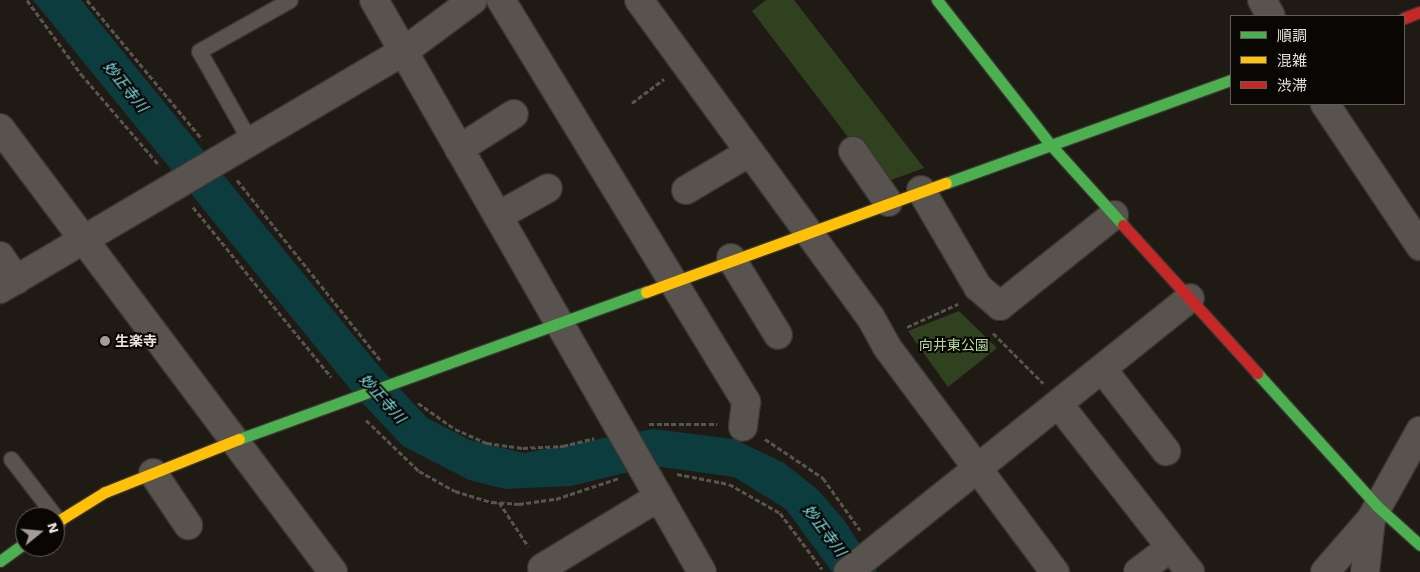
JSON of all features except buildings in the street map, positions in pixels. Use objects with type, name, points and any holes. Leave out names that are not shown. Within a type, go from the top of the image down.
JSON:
[{"type":"street","points":[[374,0],[702,572]]},
{"type":"street","points":[[0,256],[8,284],[83,242],[177,182],[403,52],[473,0]]},
{"type":"street","points":[[501,0],[746,402],[743,427]]},
{"type":"street","points":[[639,0],[808,230],[882,339],[1056,572]]},
{"type":"street","points":[[937,0],[1049,143],[1190,298],[1374,512],[1420,545]]},
{"type":"street","points":[[1262,0],[1270,15]]},
{"type":"street","points":[[1405,18],[1420,12]]},
{"type":"street","points":[[65,517],[105,492],[234,441],[672,279],[1049,143],[1230,80]]},
{"type":"street","points":[[1325,105],[1420,246]]},
{"type":"street","points":[[459,149],[514,114]]},
{"type":"street","points":[[0,128],[83,242],[333,572]]},
{"type":"street","points":[[852,151],[888,202]]},
{"type":"street","points":[[686,190],[750,152]]},
{"type":"street","points":[[498,216],[548,188]]},
{"type":"street","points":[[921,190],[978,287],[1000,306],[1114,215]]},
{"type":"street","points":[[731,258],[778,336]]},
{"type":"street","points":[[858,564],[978,467],[1060,406],[1190,298]]},
{"type":"street","points":[[1103,370],[1166,451]]},
{"type":"street","points":[[1060,406],[1190,572]]},
{"type":"street","points":[[1325,572],[1374,512],[1420,431]]},
{"type":"street","points":[[153,473],[188,525]]},
{"type":"street","points":[[542,568],[649,480]]},
{"type":"street","points":[[1365,572],[1374,512]]},
{"type":"street","points":[[0,560],[15,550]]},
{"type":"lane","points":[[250,141],[198,51],[290,0]]},
{"type":"lane","points":[[11,459],[46,507]]},
{"type":"path","points":[[27,0],[81,74],[177,182],[352,397],[381,438],[419,471],[455,491],[499,502],[556,499],[628,475],[649,480],[694,475],[729,484],[780,513],[824,572]]},
{"type":"path","points":[[632,102],[685,63]]},
{"type":"path","points":[[882,339],[963,302]]},
{"type":"path","points":[[985,324],[1054,394],[1060,406]]},
{"type":"path","points":[[499,502],[542,568]]},
{"type":"green space","points":[[766,0],[794,0],[924,168],[883,183],[752,11]]},
{"type":"green space","name":"向井東公園","points":[[959,311],[997,348],[948,387],[908,331]]},
{"type":"water","name":"妙正寺川","points":[[33,0],[81,0],[376,363],[427,418],[470,440],[524,453],[653,429],[734,439],[784,463],[817,489],[844,520],[877,572],[832,572],[786,509],[734,477],[654,466],[571,486],[505,489],[469,480],[403,446],[355,395]]},
{"type":"traffic: fast","points":[[937,0],[1049,143],[1123,225]]},
{"type":"traffic: fast","points":[[946,183],[1230,80]]},
{"type":"traffic: fast","points":[[239,439],[646,292]]},
{"type":"traffic: fast","points":[[1257,373],[1377,506],[1420,545]]},
{"type":"traffic: fast","points":[[0,561],[15,550]]},
{"type":"traffic: slow","points":[[646,292],[946,183]]},
{"type":"traffic: slow","points":[[65,517],[105,492],[239,439]]},
{"type":"traffic: jam","points":[[1405,18],[1420,12]]},
{"type":"traffic: jam","points":[[1123,225],[1257,373]]},
{"type":"place","name":"生楽寺","points":[[105,341]]}]
